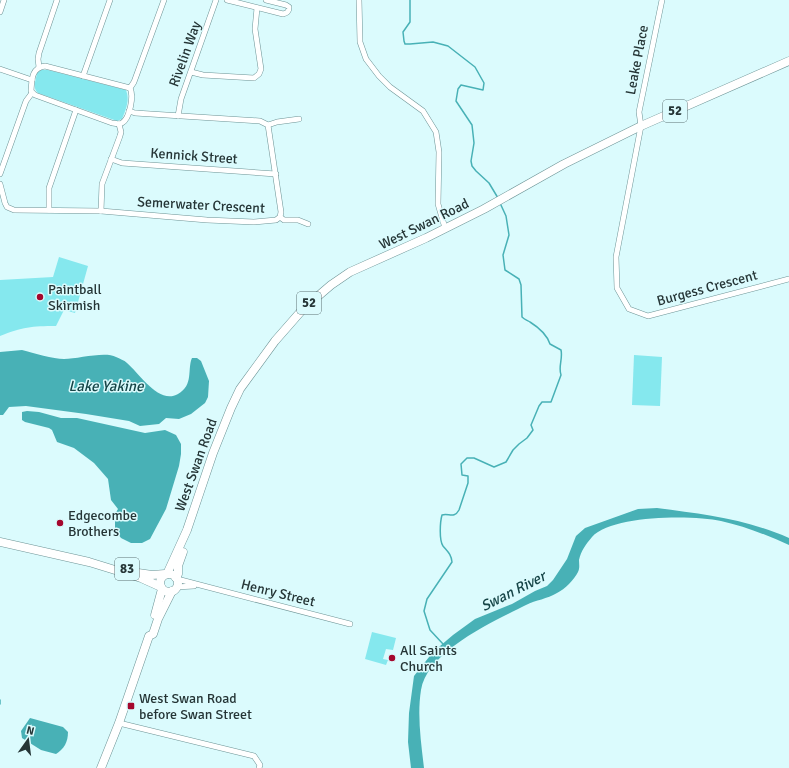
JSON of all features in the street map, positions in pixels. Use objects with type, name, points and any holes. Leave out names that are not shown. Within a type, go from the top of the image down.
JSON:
[{"type":"main road","name":"West Swan Road","points":[[166,574],[177,554],[187,530],[200,490],[231,408],[240,389],[251,372],[280,335],[303,309],[331,285],[350,272],[385,257],[484,209],[564,164],[641,126],[789,61]]},
{"type":"main road","name":"West Swan Road","points":[[149,636],[153,634],[158,619],[175,584],[178,574],[178,566],[189,536],[187,530]]},
{"type":"main road","name":"83","points":[[0,542],[89,562],[120,567],[141,574],[166,574]]},
{"type":"main road","name":"83","points":[[89,562],[141,578],[161,588]]},
{"type":"main road","points":[[161,588],[167,592],[175,584],[172,575],[166,574]]},
{"type":"main road","name":"52","points":[[161,588],[160,581],[166,574]]},
{"type":"main road","name":"West Swan Road","points":[[101,768],[119,723],[149,636],[148,632],[158,609],[161,588]]},
{"type":"street","points":[[0,12],[4,0]]},
{"type":"street","points":[[39,67],[39,53],[57,0]]},
{"type":"street","points":[[83,76],[110,0]]},
{"type":"street","points":[[130,88],[134,82],[164,0]]},
{"type":"street","name":"Rivelin Way","points":[[178,116],[181,99],[216,0]]},
{"type":"street","points":[[227,0],[283,14],[287,13],[289,10],[289,7],[286,5],[266,0]]},
{"type":"street","points":[[358,0],[360,42],[366,59],[390,87],[424,111],[436,132],[440,152],[438,204],[445,228]]},
{"type":"street","name":"Leake Place","points":[[641,126],[639,112],[662,0]]},
{"type":"street","points":[[191,72],[203,75],[254,78],[259,74],[261,69],[256,30],[257,8]]},
{"type":"street","points":[[0,174],[26,101],[32,93],[34,71],[39,67],[45,66],[130,88]]},
{"type":"street","points":[[0,69],[32,80]]},
{"type":"street","points":[[32,93],[112,123],[119,124],[125,120],[129,111],[132,97],[130,88]]},
{"type":"street","points":[[49,210],[49,188],[76,110]]},
{"type":"street","points":[[129,111],[134,113],[260,122],[268,125],[276,122],[300,118]]},
{"type":"street","points":[[101,211],[102,184],[121,132],[119,124]]},
{"type":"street","name":"Semerwater Crescent","points":[[0,184],[7,207],[14,210],[101,211],[206,220],[254,222],[276,220],[280,217],[281,212],[268,125]]},
{"type":"street","name":"Burgess Crescent","points":[[641,126],[616,257],[617,288],[629,308],[648,316],[789,279]]},
{"type":"street","name":"Kennick Street","points":[[111,159],[122,163],[276,174]]},
{"type":"street","points":[[280,217],[284,220],[298,220],[308,224]]},
{"type":"street","name":"Henry Street","points":[[175,584],[199,586],[350,624]]},
{"type":"street","points":[[119,723],[254,756],[260,765],[260,768]]},
{"type":"shaded area","points":[[41,70],[48,70],[126,90],[128,101],[122,119],[117,121],[38,93],[35,89],[35,84],[37,73]]},
{"type":"shaded area","name":"Paintball Skirmish","points":[[59,257],[88,266],[75,313],[64,310],[56,326],[27,328],[0,336],[0,280],[53,277]]},
{"type":"shaded area","points":[[634,355],[662,357],[660,406],[632,405]]},
{"type":"shaded area","points":[[372,632],[396,638],[393,650],[386,649],[383,659],[388,660],[386,665],[365,659]]},
{"type":"water","name":"Lake Yakine","points":[[22,350],[60,359],[111,355],[126,362],[150,387],[157,392],[171,396],[178,394],[186,386],[192,358],[197,358],[201,361],[209,381],[208,397],[205,403],[191,414],[179,419],[166,418],[159,424],[140,426],[129,421],[26,406],[9,407],[3,415],[0,415],[0,352]]},
{"type":"water","points":[[22,412],[39,412],[61,418],[77,418],[145,433],[165,430],[176,435],[181,444],[179,466],[166,509],[150,539],[142,543],[131,543],[121,538],[115,530],[115,514],[118,509],[111,500],[108,479],[94,463],[74,448],[57,442],[52,430],[22,420]]},
{"type":"water","name":"Swan River","points":[[657,508],[708,515],[757,526],[789,538],[789,545],[747,528],[708,519],[653,518],[617,524],[602,530],[592,537],[582,551],[579,560],[578,572],[572,581],[563,589],[549,597],[526,605],[480,629],[448,650],[435,663],[426,676],[421,690],[420,699],[420,729],[424,768],[411,768],[408,742],[409,713],[414,676],[433,652],[475,619],[512,604],[547,586],[553,580],[567,559],[576,536],[585,528],[638,509]]},
{"type":"water","points":[[30,718],[63,727],[68,732],[65,745],[61,750],[56,754],[41,750],[22,738],[21,731]]},
{"type":"waterway","points":[[410,0],[410,22],[403,32],[405,44],[433,42],[448,46],[475,67],[484,83],[483,90],[461,85],[458,89],[456,101],[472,125],[474,143],[471,161],[472,166],[489,183],[498,198]]},
{"type":"waterway","points":[[443,644],[430,630],[424,611],[427,599],[452,562],[450,555],[442,543],[440,535],[441,522],[442,515],[453,515],[459,510],[468,483],[468,476],[462,475],[461,464],[467,458],[474,458],[494,467],[506,462],[513,450],[527,438],[533,430],[531,425],[539,406],[542,402],[551,402],[561,375],[561,350],[550,344],[547,337],[542,332],[522,317],[521,285],[519,279],[505,270],[503,255],[509,235],[506,216],[500,203]]},
{"type":"place","name":"Paintball Skirmish","points":[[40,297]]},
{"type":"place","name":"Edgecombe Brothers","points":[[60,523]]},
{"type":"place","name":"All Saints Church","points":[[392,658]]},
{"type":"place","name":"West Swan Road before Swan Street","points":[[131,706]]}]
